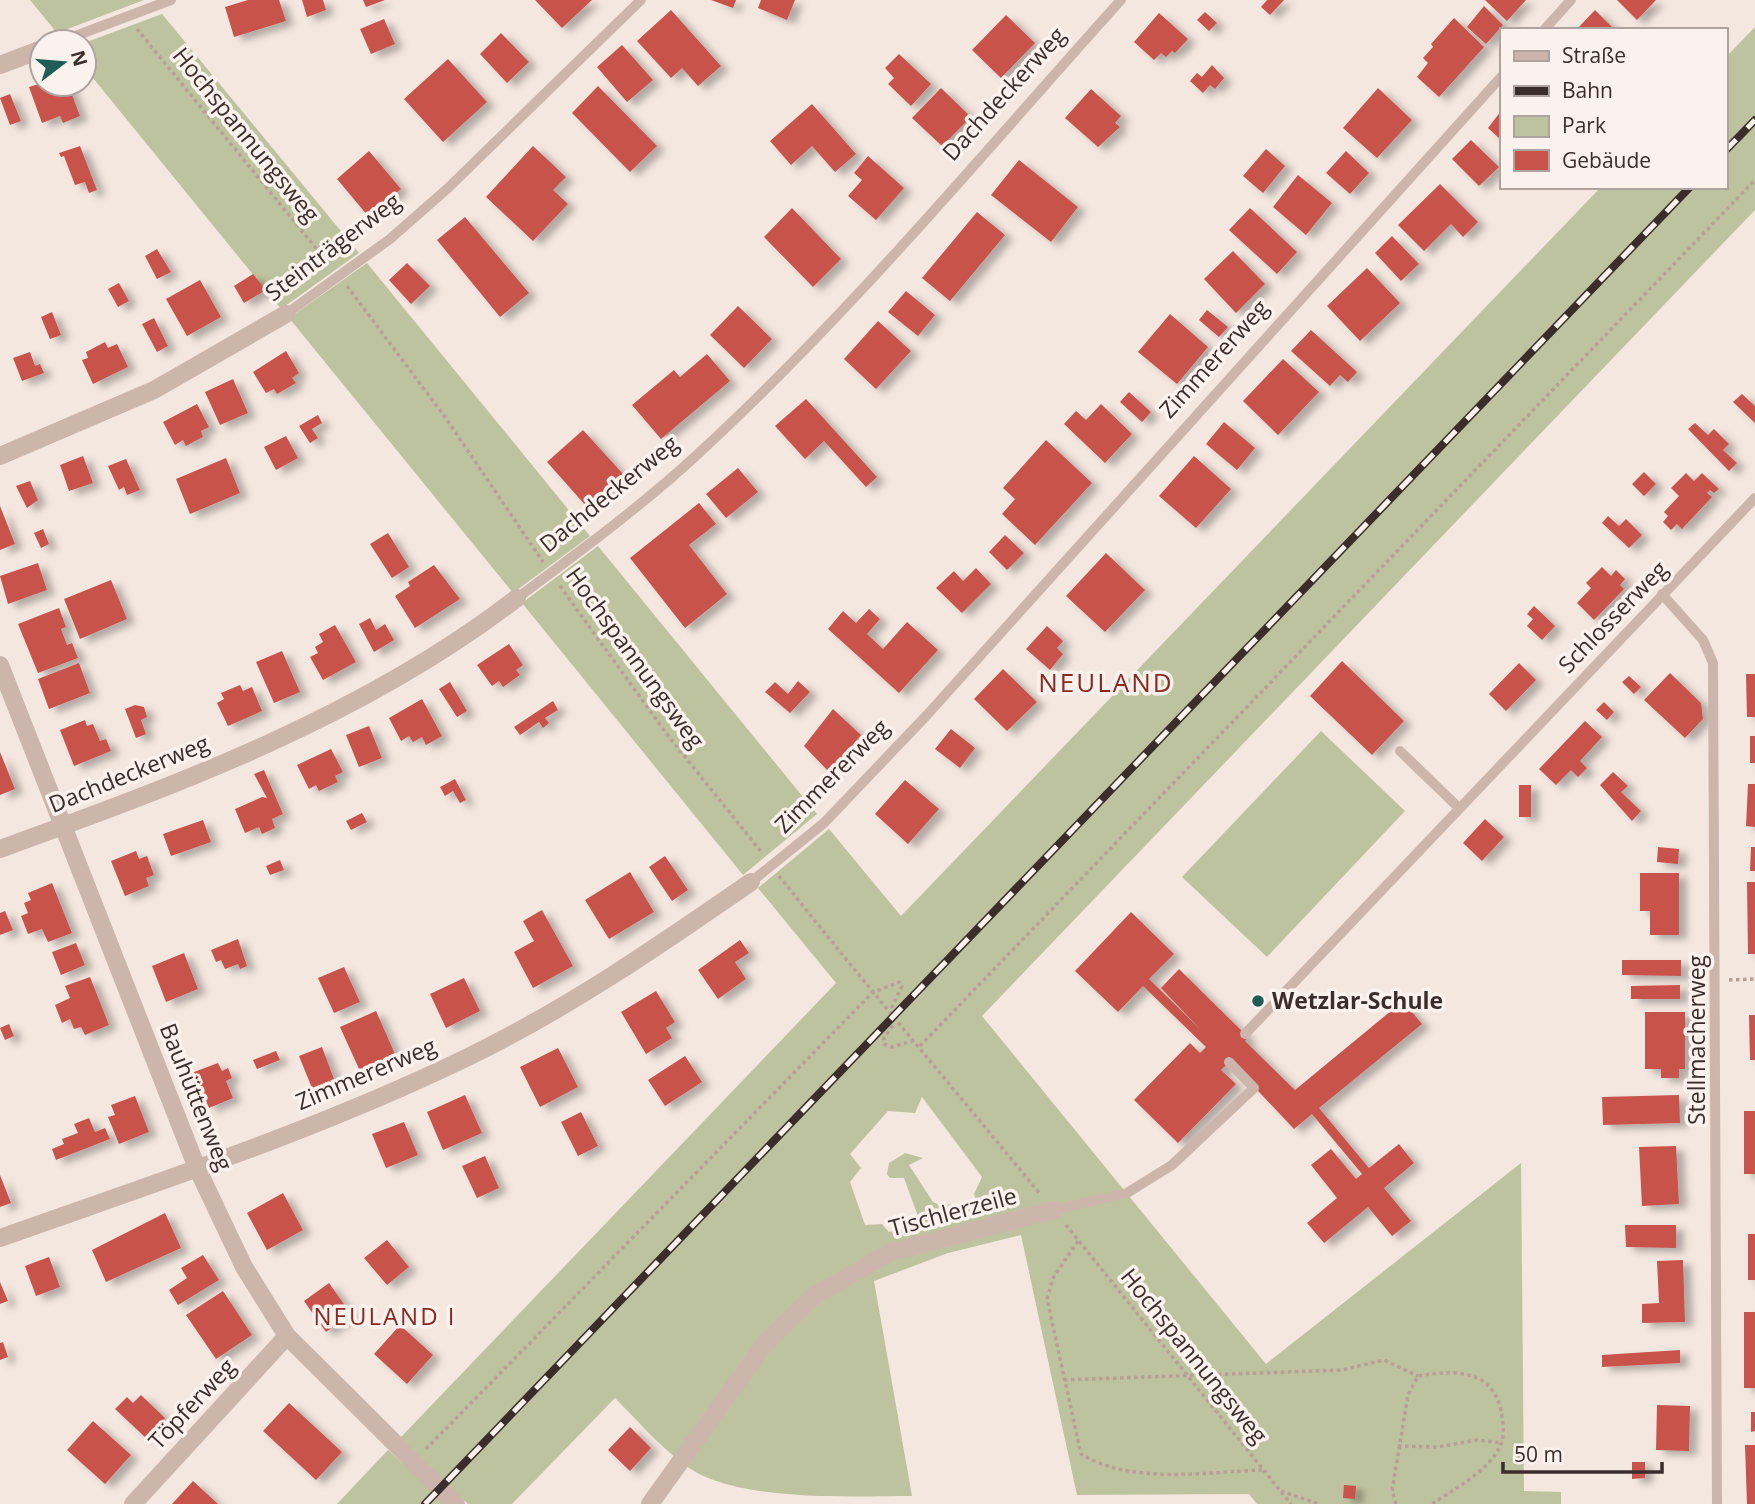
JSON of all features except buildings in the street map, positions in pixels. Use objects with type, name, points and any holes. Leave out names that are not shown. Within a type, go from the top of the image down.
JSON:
[{"type":"street","points":[[0,65],[28,54]]},
{"type":"street","name":"Steinträgerweg","points":[[0,456],[154,390],[286,314]]},
{"type":"street","name":"Dachdeckerweg","points":[[0,849],[63,827],[285,738],[418,665],[517,598]]},
{"type":"street","name":"Bauhüttenweg","points":[[0,666],[197,1168],[244,1267],[286,1336],[456,1504]]},
{"type":"street","name":"Zimmererweg","points":[[0,1238],[374,1101],[470,1056],[632,965],[751,882]]},
{"type":"street","name":"Tischlerzeile","points":[[650,1504],[766,1342],[814,1296],[891,1252],[1054,1210]]},
{"type":"street","name":"Töpferweg","points":[[133,1504],[286,1336]]},
{"type":"lane","points":[[95,28],[171,0]]},
{"type":"lane","name":"Steinträgerweg","points":[[286,314],[390,239],[447,189],[641,0]]},
{"type":"lane","name":"Dachdeckerweg","points":[[517,598],[698,454],[811,345],[1121,0]]},
{"type":"lane","points":[[1546,28],[1571,0]]},
{"type":"lane","name":"Zimmererweg","points":[[751,882],[824,823],[927,715],[1500,78]]},
{"type":"lane","name":"Schlosserweg","points":[[1245,1034],[1755,498]]},
{"type":"lane","name":"Stellmacherweg","points":[[1662,594],[1703,640],[1713,663],[1717,1504]]},
{"type":"lane","points":[[1400,751],[1459,808]]},
{"type":"lane","name":"Tischlerzeile","points":[[1054,1210],[1127,1193],[1172,1165],[1254,1087],[1229,1062]]},
{"type":"path","name":"Hochspannungsweg","points":[[127,16],[339,276],[445,417],[551,573],[666,733],[872,993],[915,1040],[1040,1193]]},
{"type":"path","points":[[920,1046],[1755,180]]},
{"type":"path","points":[[1716,980],[1755,979]]},
{"type":"path","points":[[412,1463],[872,993],[899,982],[901,992],[892,1007],[893,1025],[884,1038],[887,1047],[915,1040]]},
{"type":"path","name":"Hochspannungsweg","points":[[1070,1230],[1291,1504]]},
{"type":"path","points":[[1078,1240],[1053,1278],[1047,1299],[1081,1454],[1095,1462],[1150,1473],[1263,1469]]},
{"type":"path","points":[[1064,1380],[1342,1370],[1384,1360],[1418,1376],[1465,1372],[1484,1379],[1499,1403],[1504,1425],[1502,1443],[1493,1457],[1473,1475],[1432,1504]]},
{"type":"path","points":[[1396,1504],[1392,1490],[1398,1446],[1408,1395],[1418,1376]]},
{"type":"path","points":[[1398,1446],[1438,1447],[1477,1440],[1502,1443]]},
{"type":"path","points":[[1280,1490],[1319,1504]]},
{"type":"green space","points":[[30,0],[144,0],[70,28],[53,28]]},
{"type":"green space","points":[[162,14],[359,253],[281,309],[98,84],[98,38]]},
{"type":"green space","points":[[1755,27],[1755,210],[982,1016],[1266,1364],[1521,1163],[1524,1491],[1561,1492],[1561,1504],[1257,1504],[1249,1494],[1077,1495],[1021,1235],[948,1253],[874,1281],[912,1496],[795,1495],[733,1486],[707,1477],[685,1465],[666,1450],[615,1398],[512,1504],[468,1504],[401,1437],[836,983],[758,888],[829,829],[901,916],[1599,189],[1727,189],[1727,56]],"holes":[[[922,1097],[982,1177],[974,1194],[978,1207],[960,1212],[956,1204],[939,1205],[933,1202],[909,1165],[923,1158],[905,1153],[889,1163],[887,1174],[890,1178],[904,1178],[919,1219],[905,1219],[904,1228],[889,1232],[882,1224],[865,1225],[850,1182],[861,1168],[850,1154],[888,1111],[915,1113]]]},
{"type":"green space","points":[[367,263],[590,536],[513,593],[289,318]]},
{"type":"green space","points":[[598,546],[817,814],[743,875],[522,603]]},
{"type":"green space","points":[[1321,731],[1405,811],[1267,957],[1182,877]]},
{"type":"green space","points":[[388,1450],[447,1504],[337,1504]]},
{"type":"railway","points":[[1727,149],[1755,120]]},
{"type":"railway","points":[[425,1504],[1688,189]]},
{"type":"place","name":"Wetzlar-Schule","points":[[1258,1001]]},
{"type":"district","name":"NEULAND","points":[[1106,683]]},
{"type":"district","name":"NEULAND I","points":[[385,1317]]}]
